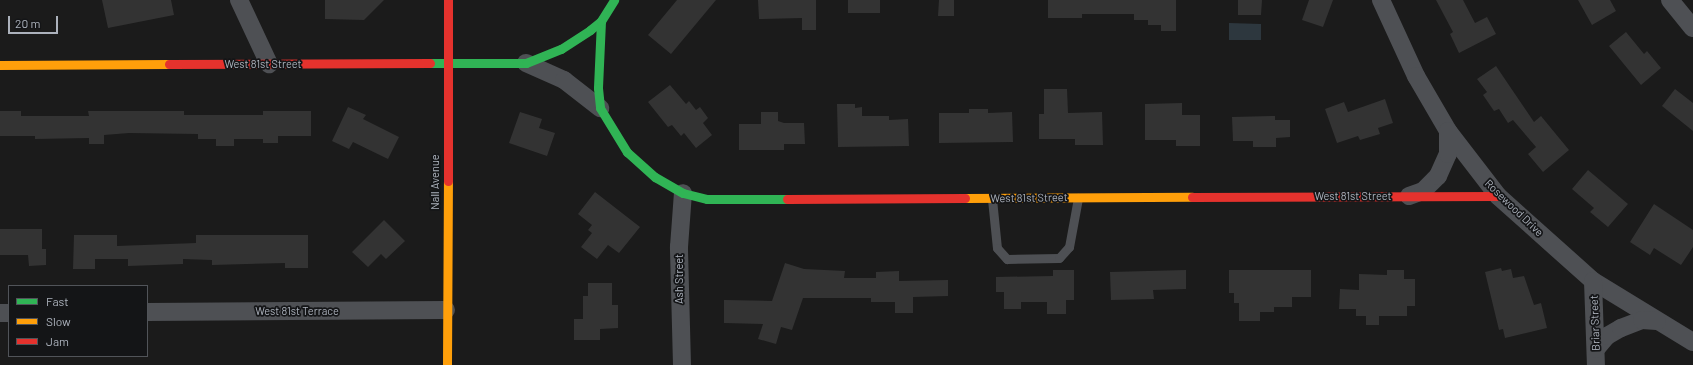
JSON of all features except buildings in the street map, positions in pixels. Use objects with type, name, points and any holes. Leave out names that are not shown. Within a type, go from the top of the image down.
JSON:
[{"type":"street","points":[[239,0],[269,64]]},
{"type":"street","name":"Nall Avenue","points":[[447,365],[448,0]]},
{"type":"street","points":[[601,21],[614,0]]},
{"type":"street","name":"Rosewood Drive","points":[[1382,0],[1416,76],[1448,131],[1498,196],[1593,281],[1693,342]]},
{"type":"street","points":[[1670,0],[1693,28]]},
{"type":"street","name":"West 81st Street","points":[[0,65],[526,63],[561,49],[601,21]]},
{"type":"street","name":"West 81st Street","points":[[600,108],[598,69],[601,21]]},
{"type":"street","name":"West 81st Street","points":[[526,63],[564,80],[600,108],[615,135],[638,163],[654,178],[682,193],[707,199],[730,201],[1498,196]]},
{"type":"street","points":[[1409,196],[1422,191],[1438,176],[1448,154],[1448,131]]},
{"type":"street","name":"Ash Street","points":[[682,193],[679,247],[682,365]]},
{"type":"street","name":"Briar Street","points":[[1593,281],[1596,357]]},
{"type":"street","name":"West 81st Terrace","points":[[148,312],[446,310]]},
{"type":"street","points":[[1596,357],[1607,336],[1621,328],[1642,320],[1657,321]]},
{"type":"lane","points":[[992,199],[997,248],[1007,259],[1059,258],[1069,247],[1078,198]]},
{"type":"shaded area","points":[[1229,23],[1261,24],[1261,40],[1229,40]]},
{"type":"traffic: fast","points":[[430,63],[526,63],[561,49],[590,30],[601,21],[614,0]]},
{"type":"traffic: fast","points":[[601,21],[598,88],[600,108],[627,152],[655,177],[683,193],[707,199],[787,199]]},
{"type":"traffic: slow","points":[[0,65],[169,64]]},
{"type":"traffic: slow","points":[[447,365],[448,181]]},
{"type":"traffic: slow","points":[[965,198],[1192,197]]},
{"type":"traffic: jam","points":[[448,0],[448,181]]},
{"type":"traffic: jam","points":[[169,64],[430,63]]},
{"type":"traffic: jam","points":[[1192,197],[1498,196]]},
{"type":"traffic: jam","points":[[787,199],[965,198]]}]
